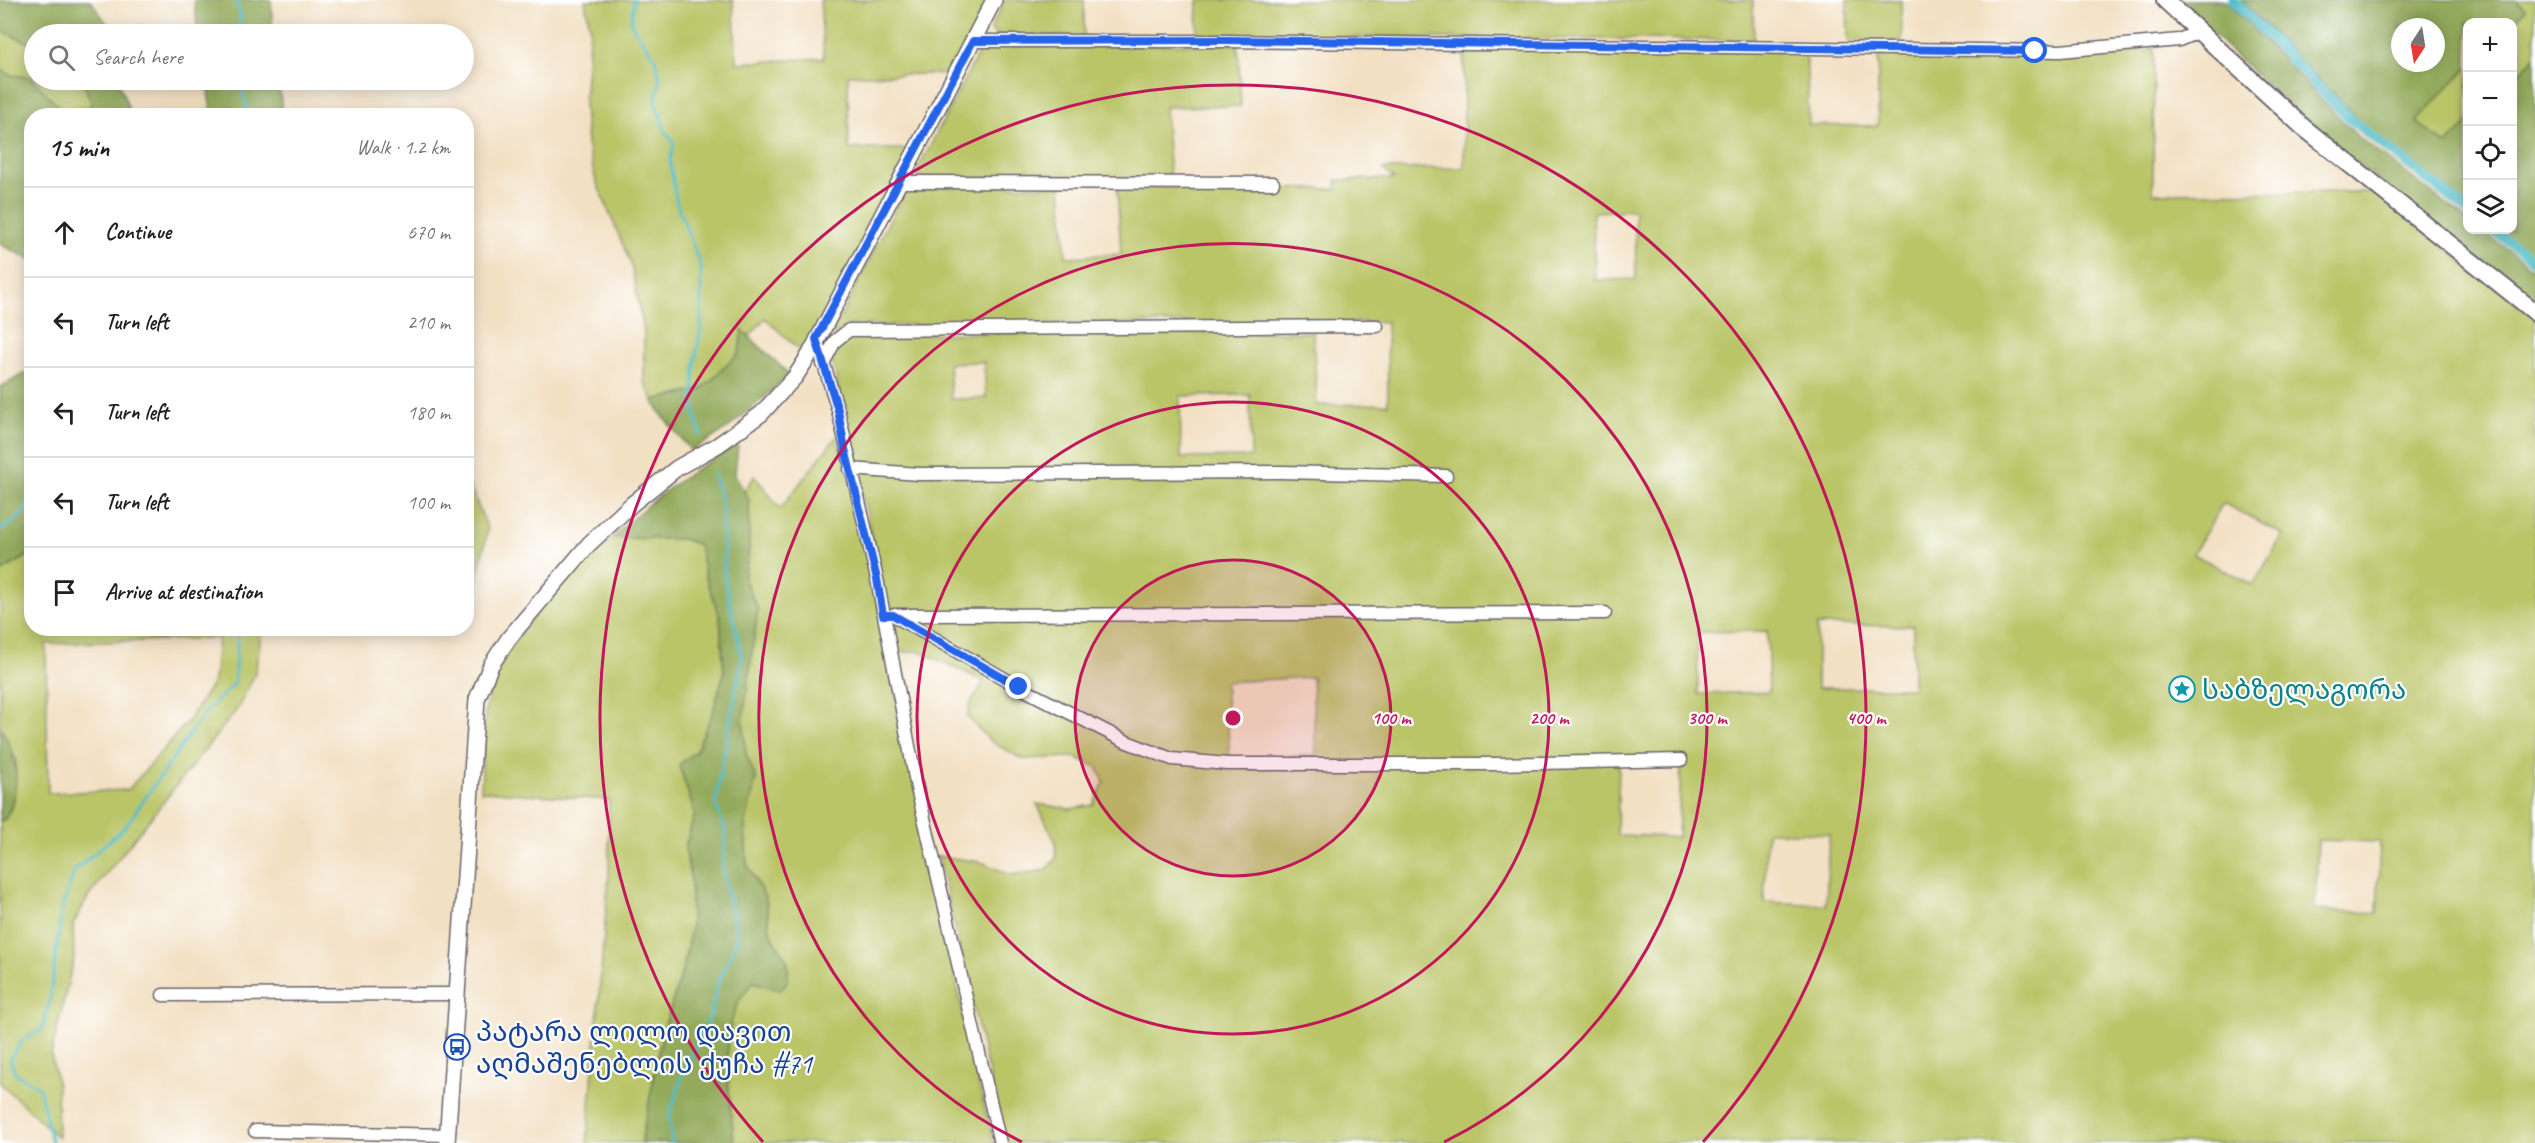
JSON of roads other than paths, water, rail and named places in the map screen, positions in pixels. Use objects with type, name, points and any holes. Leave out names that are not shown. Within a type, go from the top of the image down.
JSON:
[{"type":"main road","points":[[2165,0],[2303,127],[2535,312]]},
{"type":"street","points":[[255,1131],[447,1139],[477,699],[491,665],[509,638],[589,544],[632,504],[677,468],[718,445],[761,414],[795,377],[900,182],[994,0]]},
{"type":"street","points":[[973,41],[1226,40],[2060,51],[2179,40],[2198,32]]},
{"type":"street","points":[[900,182],[1273,183]]},
{"type":"street","points":[[823,364],[835,340],[849,330],[1377,326]]},
{"type":"street","points":[[816,339],[838,410],[850,469],[888,615],[917,788],[1000,1143]]},
{"type":"street","points":[[850,469],[919,474],[1282,472],[1446,476]]},
{"type":"street","points":[[888,615],[1605,613]]},
{"type":"street","points":[[888,615],[1019,687],[1127,742],[1172,759],[1227,764],[1494,765],[1680,760]]},
{"type":"street","points":[[163,995],[457,994]]},
{"type":"waterway","points":[[236,0],[241,16],[239,24]]},
{"type":"waterway","points":[[634,0],[631,24],[655,58],[660,79],[655,101],[666,133],[674,143],[670,162],[677,204],[701,266],[701,327],[695,363],[693,406],[701,436]]},
{"type":"waterway","points":[[2233,0],[2351,120],[2463,207]]},
{"type":"waterway","points":[[242,90],[247,108]]},
{"type":"waterway","points":[[2498,234],[2535,261]]},
{"type":"waterway","points":[[672,1143],[669,1117],[684,1071],[710,1017],[718,983],[734,949],[737,935],[723,871],[726,831],[715,804],[742,658],[725,581],[722,504],[714,474]]},
{"type":"waterway","points":[[0,530],[24,511]]},
{"type":"waterway","points":[[52,1143],[39,1087],[15,1073],[10,1059],[22,1041],[42,1030],[50,1000],[62,909],[74,871],[125,827],[203,715],[234,684],[237,636]]},
{"type":"place","name":"საბზელაგორა","points":[[2182,689]]},
{"type":"place","name":"პატარა ლილო დავით აღმაშენებლის ქუჩა #71","points":[[457,1047]]}]
